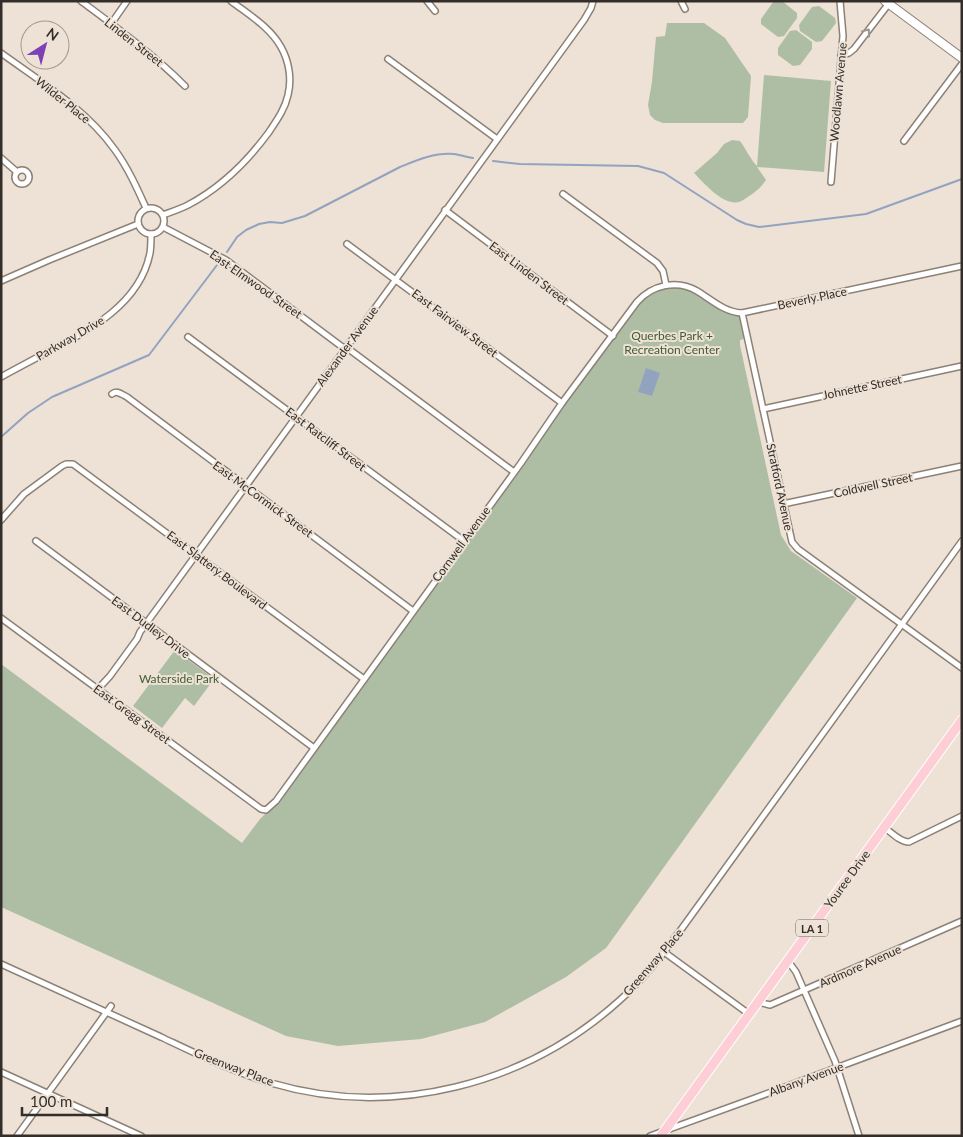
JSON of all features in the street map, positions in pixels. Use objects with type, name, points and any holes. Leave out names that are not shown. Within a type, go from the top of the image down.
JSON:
[{"type":"main road","points":[[888,2],[962,58]]},
{"type":"main road","name":"Youree Drive","points":[[663,1133],[962,720]]},
{"type":"street","name":"Linden Street","points":[[81,1],[144,48],[170,70],[185,86]]},
{"type":"street","points":[[111,24],[128,1]]},
{"type":"street","points":[[163,214],[186,206],[229,176],[260,144],[282,114],[286,104],[290,80],[286,57],[281,46],[261,23],[231,1]]},
{"type":"street","points":[[427,1],[434,11]]},
{"type":"street","name":"Alexander Avenue","points":[[98,689],[110,676],[146,623],[584,20],[593,1]]},
{"type":"street","points":[[681,1],[686,9]]},
{"type":"street","name":"Woodlawn Avenue","points":[[831,182],[843,36],[840,1]]},
{"type":"street","points":[[842,56],[854,49],[888,2]]},
{"type":"street","name":"Wilder Place","points":[[1,53],[71,104],[94,125],[125,165],[146,208]]},
{"type":"street","points":[[388,59],[497,139]]},
{"type":"street","points":[[904,141],[962,64]]},
{"type":"street","points":[[1,158],[17,172]]},
{"type":"street","points":[[563,194],[657,263],[663,271],[666,285]]},
{"type":"street","points":[[146,208],[158,209],[163,214],[163,227],[157,232],[151,234],[144,232],[138,224],[138,216],[146,208]]},
{"type":"street","name":"East Linden Street","points":[[445,210],[613,336]]},
{"type":"street","points":[[1,281],[138,224]]},
{"type":"street","name":"East Elmwood Street","points":[[163,227],[226,260],[514,472]]},
{"type":"street","name":"Parkway Drive","points":[[1,377],[91,329],[119,306],[130,294],[143,273],[150,252],[151,234]]},
{"type":"street","name":"East Fairview Street","points":[[347,244],[562,403]]},
{"type":"street","name":"Beverly Place","points":[[666,285],[693,289],[721,307],[733,312],[742,313],[962,266]]},
{"type":"street","name":"Cornwell Avenue","points":[[262,810],[266,810],[271,806],[314,748],[464,542],[562,403],[640,298],[652,290],[666,285]]},
{"type":"street","name":"Stratford Avenue","points":[[742,313],[783,504],[794,545],[962,668]]},
{"type":"street","name":"East Ratcliff Street","points":[[188,337],[464,542]]},
{"type":"street","name":"Johnette Street","points":[[763,409],[962,366]]},
{"type":"street","name":"East McCormick Street","points":[[112,394],[118,392],[127,397],[414,611]]},
{"type":"street","name":"East Slattery Boulevard","points":[[1,520],[28,490],[62,466],[74,465],[364,679]]},
{"type":"street","name":"Coldwell Street","points":[[783,504],[962,466]]},
{"type":"street","name":"East Dudley Drive","points":[[36,541],[314,748]]},
{"type":"street","name":"Greenway Place","points":[[1,964],[224,1066],[271,1083],[298,1090],[336,1095],[412,1094],[458,1087],[489,1078],[524,1063],[556,1047],[587,1027],[639,982],[664,952],[962,541]]},
{"type":"street","name":"East Gregg Street","points":[[1,618],[262,810]]},
{"type":"street","points":[[884,828],[902,841],[909,842],[962,816]]},
{"type":"street","name":"Ardmore Avenue","points":[[758,1002],[770,1005],[962,921]]},
{"type":"street","points":[[664,952],[749,1014]]},
{"type":"street","points":[[788,961],[796,972],[837,1068],[859,1136]]},
{"type":"street","points":[[17,1136],[111,1006]]},
{"type":"street","name":"Albany Avenue","points":[[650,1136],[663,1133],[962,1021]]},
{"type":"street","points":[[1,1072],[141,1136]]},
{"type":"green space","points":[[774,1],[782,1],[797,13],[797,18],[784,36],[778,37],[761,24],[761,19]]},
{"type":"green space","points":[[819,6],[835,18],[836,23],[822,41],[816,42],[800,31],[799,25],[812,7]]},
{"type":"green space","points":[[667,23],[704,23],[725,38],[751,76],[748,117],[743,123],[663,123],[655,120],[650,115],[648,105],[656,37],[665,36]]},
{"type":"green space","points":[[796,30],[812,42],[812,49],[800,65],[793,66],[778,55],[778,48],[790,31]]},
{"type":"green space","points":[[764,75],[831,81],[824,172],[757,167],[766,180],[759,189],[740,202],[727,201],[708,188],[694,173],[717,153],[724,144],[732,140],[740,141],[757,166]]},
{"type":"green space","name":"Querbes Park + Recreation Center","points":[[662,286],[684,286],[716,304],[742,313],[747,338],[740,340],[740,345],[781,535],[791,551],[857,598],[606,948],[566,977],[485,1022],[421,1039],[338,1046],[286,1036],[1,907],[1,664],[242,843],[260,819],[273,808],[292,783],[637,302]]},
{"type":"green space","name":"Waterside Park","points":[[175,650],[214,679],[194,706],[185,698],[162,728],[133,706]]},
{"type":"water","points":[[646,368],[660,373],[652,396],[638,392]]},
{"type":"waterway","points":[[227,252],[237,237],[246,230],[259,224],[270,222],[282,223],[305,216],[413,162],[433,155],[447,154],[473,158]]},
{"type":"waterway","points":[[493,161],[520,164],[638,166],[664,173],[737,220],[759,227],[866,214],[962,179]]},
{"type":"waterway","points":[[1,437],[28,413],[52,397],[149,355],[217,265]]}]
